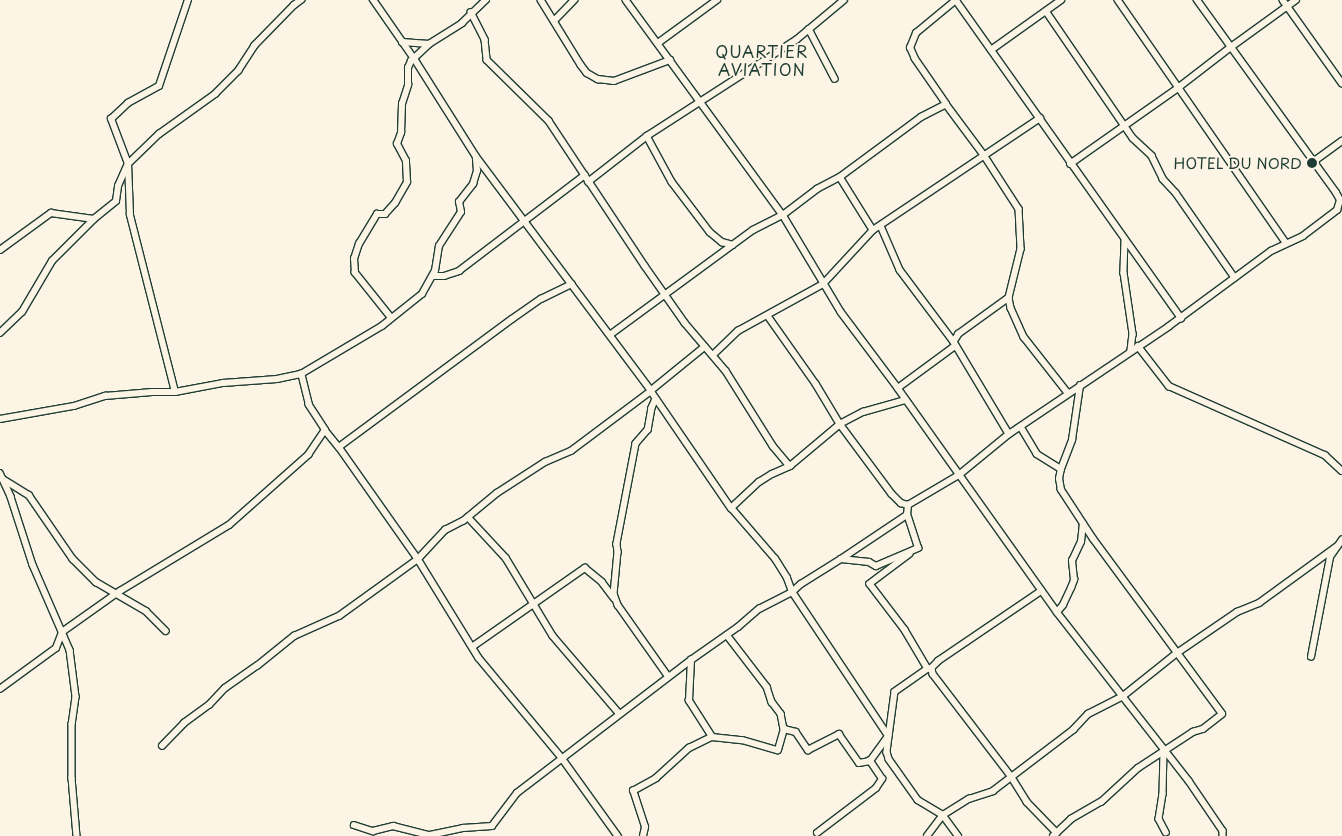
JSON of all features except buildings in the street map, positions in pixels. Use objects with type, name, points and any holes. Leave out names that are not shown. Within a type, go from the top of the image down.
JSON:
[{"type":"street","points":[[175,392],[130,215],[128,164],[110,119],[128,103],[159,86],[188,0]]},
{"type":"street","points":[[0,333],[22,312],[52,261],[116,201],[118,186],[128,164],[159,134],[214,94],[238,70],[254,46],[301,0]]},
{"type":"street","points":[[373,0],[414,59],[476,157],[651,391],[731,508],[775,559],[787,578],[792,592],[888,736]]},
{"type":"street","points":[[391,318],[355,273],[354,259],[359,244],[377,214],[385,214],[395,203],[407,182],[406,161],[398,144],[401,133],[402,104],[408,85],[408,68],[429,44],[462,23],[470,12],[486,0]]},
{"type":"street","points":[[541,0],[581,65],[587,73],[598,79],[614,82],[670,60]]},
{"type":"street","points":[[554,21],[574,0]]},
{"type":"street","points":[[626,0],[782,215],[841,312],[898,388],[1057,612],[1189,781],[1223,831],[1223,836]]},
{"type":"street","points":[[658,43],[709,2],[717,0]]},
{"type":"street","points":[[588,182],[647,136],[700,100],[768,59],[844,0]]},
{"type":"street","points":[[1068,393],[1021,331],[1009,298],[1021,249],[1019,209],[984,155],[915,60],[910,48],[916,33],[956,0],[1040,118],[1070,164],[1181,318]]},
{"type":"street","points":[[991,50],[1061,0]]},
{"type":"street","points":[[1118,0],[1286,242]]},
{"type":"street","points":[[768,316],[816,384],[840,424],[892,494],[902,504],[908,505],[959,475],[1009,434],[1181,318],[1286,242],[1303,236],[1334,214],[1341,200],[1197,0]]},
{"type":"street","points":[[1283,0],[1342,83]]},
{"type":"street","points":[[1070,164],[1178,88],[1296,0]]},
{"type":"street","points":[[1046,11],[1124,126],[1133,138],[1152,156],[1163,179],[1180,198],[1235,278]]},
{"type":"street","points":[[470,12],[485,40],[487,60],[550,121],[588,182],[666,295],[705,348],[714,355],[726,370],[746,406],[756,417],[773,446],[790,466]]},
{"type":"street","points":[[809,29],[835,80]]},
{"type":"street","points":[[402,42],[429,44]]},
{"type":"street","points":[[610,335],[753,230],[782,215],[816,189],[840,177],[921,117],[946,104]]},
{"type":"street","points":[[714,355],[738,331],[768,316],[778,308],[799,299],[823,284],[873,230],[1040,118]]},
{"type":"street","points":[[647,136],[672,182],[710,232],[722,242],[732,245]]},
{"type":"street","points":[[1313,162],[1342,141]]},
{"type":"street","points":[[0,419],[74,406],[105,396],[175,392],[223,384],[277,380],[301,374],[391,318],[422,294],[433,276],[439,246],[461,212],[459,202],[475,178],[477,172],[476,157]]},
{"type":"street","points":[[433,276],[444,276],[459,271],[482,251],[524,222],[585,175]]},
{"type":"street","points":[[840,177],[873,230]]},
{"type":"street","points":[[0,250],[51,213],[94,220]]},
{"type":"street","points":[[881,226],[900,270],[954,344],[1009,434]]},
{"type":"street","points":[[1125,240],[1124,273],[1132,334],[1131,351]]},
{"type":"street","points":[[339,447],[512,319],[541,299],[572,284]]},
{"type":"street","points":[[898,388],[954,344],[959,334],[1009,298]]},
{"type":"street","points":[[1138,346],[1169,386],[1325,455],[1342,471]]},
{"type":"street","points":[[162,746],[184,723],[209,705],[225,688],[257,666],[294,636],[339,616],[418,559],[445,530],[468,517],[505,488],[545,462],[571,451],[705,348]]},
{"type":"street","points":[[301,374],[309,405],[418,559],[479,658],[562,758],[618,836]]},
{"type":"street","points":[[1042,591],[939,660],[932,668],[933,674],[1012,776],[1027,802],[1055,835],[1071,819],[1101,802],[1138,768],[1192,732],[1203,729],[1222,714],[1083,524],[1062,490],[1059,479],[1072,440],[1080,386]]},
{"type":"street","points":[[618,605],[614,594],[617,544],[636,444],[648,430],[652,408],[656,400]]},
{"type":"street","points":[[731,508],[759,482],[790,466],[840,424],[863,412],[905,400]]},
{"type":"street","points":[[1021,427],[1037,454],[1051,465],[1061,469]]},
{"type":"street","points":[[0,689],[56,648],[62,632],[116,594],[228,525],[308,455],[325,430]]},
{"type":"street","points":[[0,473],[33,565],[70,650],[76,697],[72,724],[72,778],[77,836]]},
{"type":"street","points":[[3,479],[29,495],[73,559],[96,582],[146,611],[166,631]]},
{"type":"street","points":[[908,505],[907,515],[918,548]]},
{"type":"street","points":[[354,826],[373,831],[393,826],[430,835],[463,828],[492,826],[517,793],[668,676],[727,635],[759,609],[792,592],[801,584],[907,515]]},
{"type":"street","points":[[468,517],[506,558],[553,636],[619,713]]},
{"type":"street","points":[[1057,612],[1063,605],[1074,580],[1072,561],[1081,542],[1083,524]]},
{"type":"street","points":[[1311,657],[1330,557],[1342,540]]},
{"type":"street","points":[[927,836],[943,815],[969,799],[993,791],[1073,730],[1088,714],[1122,697],[1177,654],[1238,612],[1259,603],[1336,547]]},
{"type":"street","points":[[841,559],[869,562],[876,566],[918,548]]},
{"type":"street","points":[[918,548],[870,584],[905,630],[928,669],[895,692],[887,752],[889,758],[918,800],[943,815],[958,836]]},
{"type":"street","points":[[472,647],[534,606],[585,568],[602,582],[668,676]]},
{"type":"street","points":[[643,836],[645,827],[633,791],[656,778],[689,748],[712,737],[742,740],[778,750],[784,729],[780,714],[772,702],[767,687],[727,635]]},
{"type":"street","points":[[691,660],[689,702],[712,737]]},
{"type":"street","points":[[784,729],[796,732],[808,750],[839,734],[859,763],[870,761],[888,736]]},
{"type":"street","points":[[1164,751],[1163,794],[1159,819],[1166,832]]},
{"type":"street","points":[[817,833],[876,788],[882,779],[870,761]]},
{"type":"place","name":"HOTEL DU NORD","points":[[1312,163]]},
{"type":"district","name":"QUARTIER AVIATION","points":[[762,60]]}]
